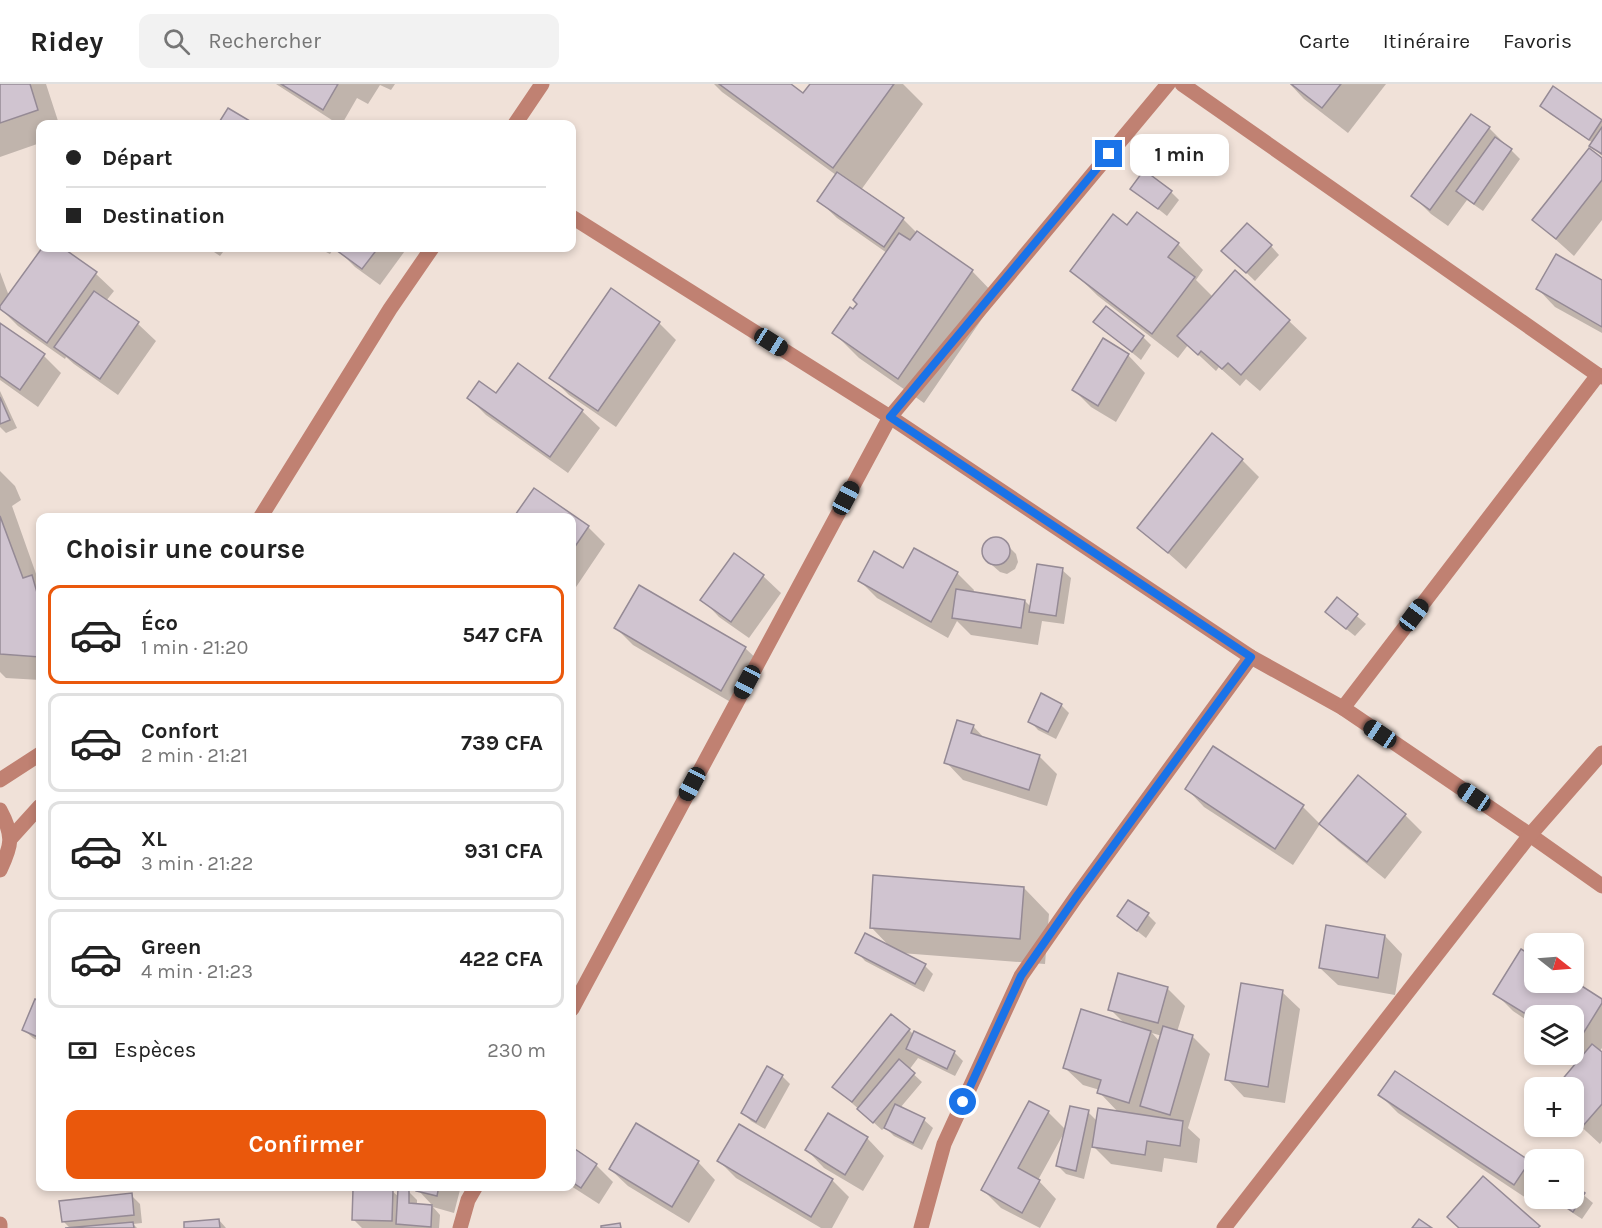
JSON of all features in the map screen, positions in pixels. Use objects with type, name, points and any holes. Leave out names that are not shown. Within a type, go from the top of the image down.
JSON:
[{"type":"street","points":[[518,120],[542,84]]},
{"type":"street","points":[[576,1002],[890,417],[1168,84]]},
{"type":"street","points":[[1182,84],[1600,376],[1343,708]]},
{"type":"street","points":[[576,220],[890,417],[1251,657],[1343,708],[1602,886]]},
{"type":"street","points":[[263,513],[390,309],[429,252]]},
{"type":"street","points":[[921,1228],[944,1144],[1021,976],[1251,657]]},
{"type":"street","points":[[1224,1228],[1530,835],[1602,753]]},
{"type":"street","points":[[0,780],[36,757]]},
{"type":"street","points":[[0,810],[11,838]]},
{"type":"street","points":[[0,870],[7,856],[11,838],[36,810]]},
{"type":"street","points":[[460,1228],[468,1200],[473,1191]]},
{"type":"building","points":[[0,84],[30,84],[38,110],[0,123]]},
{"type":"building","points":[[281,84],[338,84],[323,110]]},
{"type":"building","points":[[719,84],[791,84],[803,93],[810,84],[894,84],[833,168]]},
{"type":"building","points":[[1291,84],[1341,84],[1322,108]]},
{"type":"building","points":[[1553,86],[1602,120],[1589,140],[1540,106]]},
{"type":"building","points":[[228,108],[248,120],[220,120]]},
{"type":"building","points":[[1471,114],[1490,127],[1430,210],[1411,196]]},
{"type":"building","points":[[1602,127],[1602,154],[1589,146]]},
{"type":"building","points":[[1495,137],[1512,149],[1474,204],[1456,191]]},
{"type":"building","points":[[1589,148],[1602,158],[1602,180],[1556,239],[1532,220]]},
{"type":"building","points":[[1144,170],[1172,191],[1158,209],[1130,189]]},
{"type":"building","points":[[837,172],[904,218],[884,247],[817,201]]},
{"type":"building","points":[[1137,212],[1179,243],[1168,257],[1195,277],[1152,334],[1070,271],[1113,214],[1127,225]]},
{"type":"building","points":[[1247,223],[1272,245],[1246,273],[1221,251]]},
{"type":"building","points":[[917,231],[973,270],[898,379],[832,333],[850,307],[853,309],[857,304],[853,300],[899,233],[910,240]]},
{"type":"building","points":[[39,252],[69,252],[97,272],[47,343],[0,309]]},
{"type":"building","points":[[339,252],[375,252],[362,269]]},
{"type":"building","points":[[1556,254],[1602,280],[1602,327],[1536,289]]},
{"type":"building","points":[[1235,270],[1290,320],[1241,375],[1228,363],[1222,369],[1201,351],[1198,355],[1177,336]]},
{"type":"building","points":[[611,288],[660,322],[598,411],[549,378]]},
{"type":"building","points":[[94,291],[139,322],[100,379],[54,347]]},
{"type":"building","points":[[1106,306],[1144,336],[1132,352],[1093,322]]},
{"type":"building","points":[[0,323],[45,354],[20,390],[0,376]]},
{"type":"building","points":[[1103,338],[1129,354],[1098,406],[1072,390]]},
{"type":"building","points":[[518,363],[583,410],[550,457],[467,398],[479,381],[496,393]]},
{"type":"building","points":[[0,397],[10,420],[0,424]]},
{"type":"building","points":[[1212,433],[1243,459],[1168,553],[1137,528]]},
{"type":"building","points":[[534,488],[570,513],[516,513]]},
{"type":"building","points":[[0,516],[23,578],[32,575],[36,589],[36,657],[0,654]]},
{"type":"building","points":[[576,517],[589,526],[576,545]]},
{"type":"building","points":[[996,537],[1006,541],[1010,551],[1006,561],[996,565],[986,561],[982,551],[986,541]]},
{"type":"building","points":[[914,548],[958,572],[931,622],[858,581],[874,551],[903,568]]},
{"type":"building","points":[[734,553],[764,575],[731,622],[700,600]]},
{"type":"building","points":[[1037,564],[1063,568],[1056,616],[1029,612]]},
{"type":"building","points":[[639,585],[746,647],[721,691],[614,628]]},
{"type":"building","points":[[956,589],[1025,600],[1021,628],[952,618]]},
{"type":"building","points":[[1337,597],[1358,614],[1346,629],[1325,612]]},
{"type":"building","points":[[1041,693],[1062,704],[1048,732],[1028,722]]},
{"type":"building","points":[[957,720],[974,725],[971,733],[1040,755],[1029,790],[944,763]]},
{"type":"building","points":[[1213,746],[1304,805],[1275,849],[1185,789]]},
{"type":"building","points":[[1358,775],[1406,814],[1367,862],[1319,824]]},
{"type":"building","points":[[873,875],[1024,887],[1020,939],[870,928]]},
{"type":"building","points":[[1128,900],[1149,913],[1137,931],[1117,916]]},
{"type":"building","points":[[1326,925],[1385,935],[1378,978],[1319,968]]},
{"type":"building","points":[[865,933],[926,964],[915,984],[855,953]]},
{"type":"building","points":[[1521,949],[1524,951],[1524,993],[1584,993],[1584,987],[1602,999],[1602,1003],[1584,1032],[1584,1005],[1524,1005],[1524,1013],[1493,994]]},
{"type":"building","points":[[1118,973],[1168,987],[1158,1023],[1108,1010]]},
{"type":"building","points":[[1241,983],[1283,990],[1268,1087],[1225,1080]]},
{"type":"building","points":[[35,999],[36,999],[36,1036],[22,1030]]},
{"type":"building","points":[[1081,1009],[1151,1031],[1129,1103],[1097,1093],[1101,1080],[1063,1068]]},
{"type":"building","points":[[891,1014],[910,1029],[852,1102],[832,1087]]},
{"type":"building","points":[[1163,1026],[1193,1035],[1170,1115],[1140,1106]]},
{"type":"building","points":[[914,1031],[955,1051],[947,1069],[906,1049]]},
{"type":"building","points":[[1592,1044],[1602,1052],[1602,1104],[1584,1125],[1584,1077],[1564,1077],[1574,1065],[1584,1065],[1584,1054]]},
{"type":"building","points":[[899,1059],[915,1073],[873,1123],[857,1109]]},
{"type":"building","points":[[767,1066],[783,1075],[756,1122],[741,1113]]},
{"type":"building","points":[[1395,1071],[1524,1157],[1524,1170],[1514,1185],[1378,1095]]},
{"type":"building","points":[[1029,1101],[1049,1111],[1018,1168],[1040,1180],[1022,1213],[981,1190]]},
{"type":"building","points":[[895,1104],[925,1118],[913,1143],[884,1128]]},
{"type":"building","points":[[1070,1106],[1089,1110],[1076,1171],[1056,1166]]},
{"type":"building","points":[[1098,1108],[1183,1121],[1180,1146],[1147,1141],[1145,1155],[1092,1147]]},
{"type":"building","points":[[828,1113],[868,1137],[845,1175],[805,1150]]},
{"type":"building","points":[[636,1123],[699,1161],[672,1207],[609,1169]]},
{"type":"building","points":[[739,1124],[833,1179],[811,1217],[717,1161]]},
{"type":"building","points":[[576,1150],[597,1164],[581,1188],[576,1185]]},
{"type":"building","points":[[1483,1176],[1540,1226],[1538,1228],[1459,1228],[1447,1217]]},
{"type":"building","points":[[353,1191],[393,1191],[392,1221],[352,1220]]},
{"type":"building","points":[[398,1191],[409,1191],[409,1203],[432,1205],[431,1227],[396,1224]]},
{"type":"building","points":[[416,1191],[438,1191],[437,1196]]},
{"type":"building","points":[[132,1193],[134,1215],[62,1222],[59,1201]]},
{"type":"building","points":[[219,1219],[220,1228],[184,1228],[184,1222]]},
{"type":"building","points":[[1419,1219],[1432,1228],[1412,1228]]},
{"type":"building","points":[[133,1222],[134,1228],[65,1228]]},
{"type":"building","points":[[620,1223],[621,1228],[601,1228],[601,1226]]},
{"type":"route","points":[[963,1102],[1021,976],[1251,657],[890,417],[1109,154]]}]
